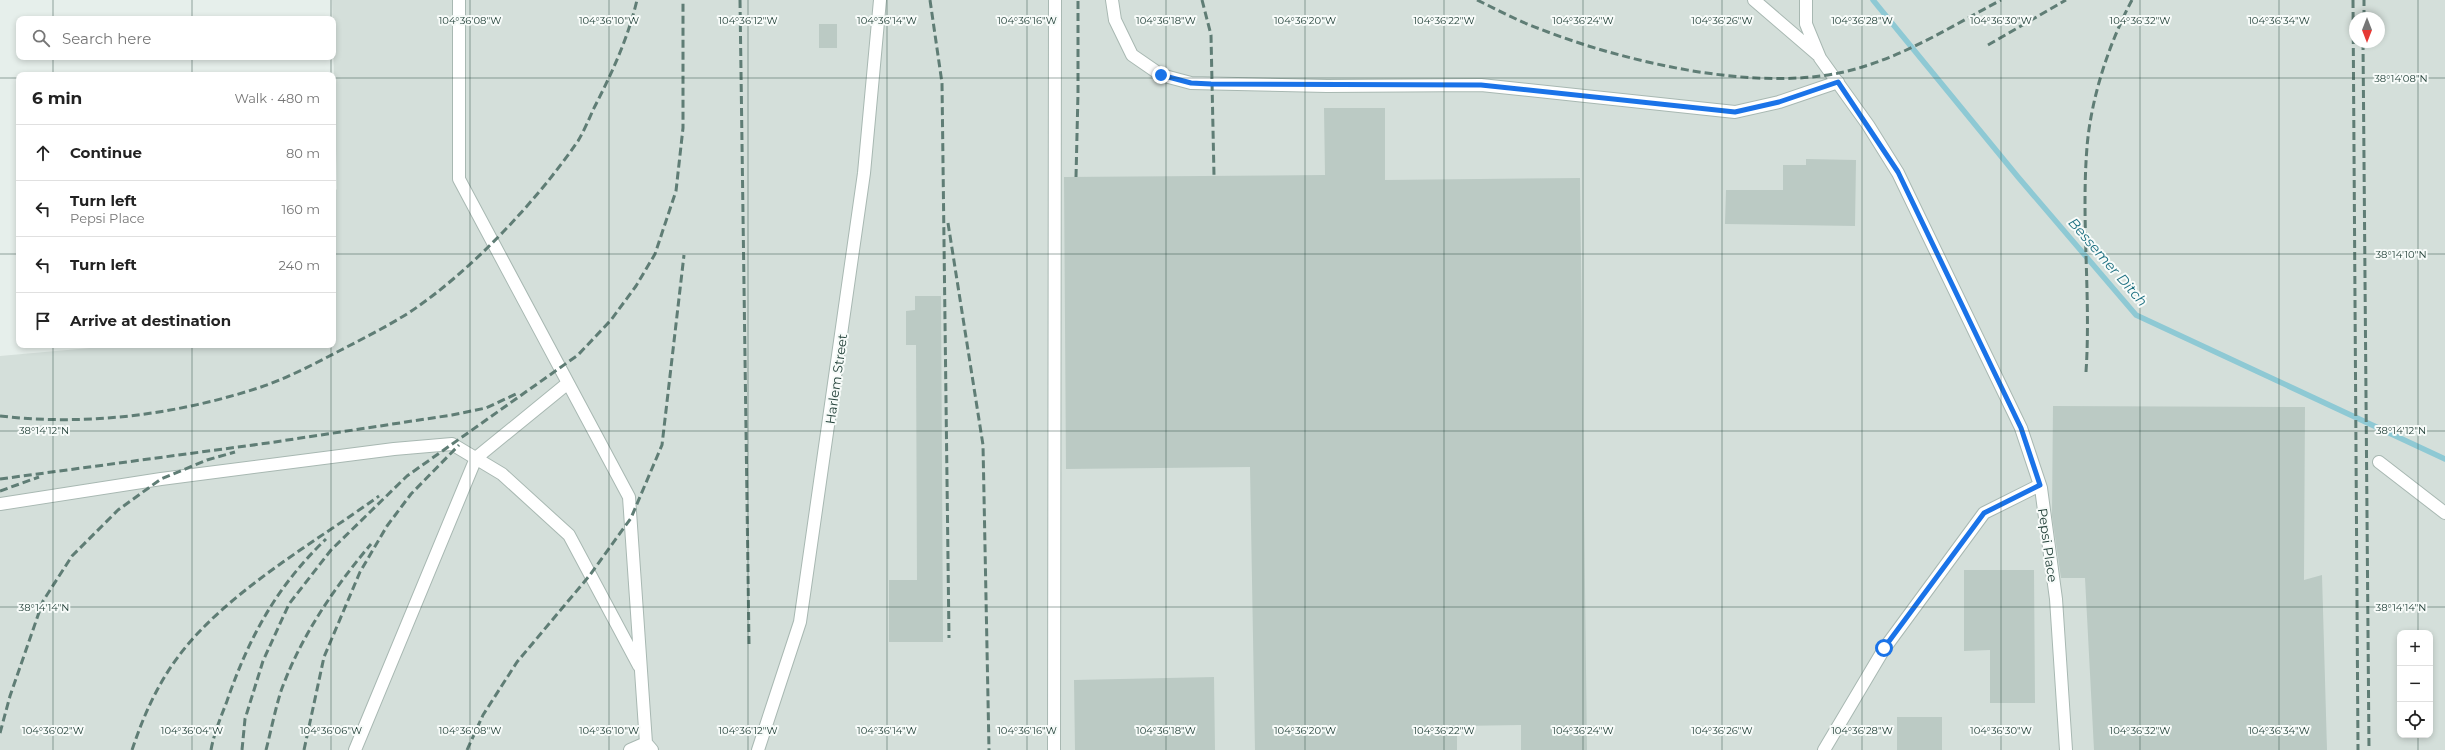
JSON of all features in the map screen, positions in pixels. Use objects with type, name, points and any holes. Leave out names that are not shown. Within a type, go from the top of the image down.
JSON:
[{"type":"lane","points":[[459,0],[459,180],[629,497],[641,670],[649,746],[630,750]]},
{"type":"lane","name":"Harlem Street","points":[[758,750],[800,622],[825,460],[864,173],[880,0]]},
{"type":"lane","points":[[1054,0],[1054,750]]},
{"type":"lane","points":[[1112,0],[1115,20],[1132,55],[1161,75],[1191,83],[1327,86],[1481,85],[1735,112],[1779,102],[1838,82]]},
{"type":"lane","points":[[1754,0],[1820,58]]},
{"type":"lane","points":[[1806,0],[1806,24],[1820,58]]},
{"type":"lane","name":"Pepsi Place","points":[[1820,58],[1838,82],[1898,172],[2021,428],[2040,485],[2056,599],[2066,750]]},
{"type":"lane","points":[[354,750],[476,458],[568,383]]},
{"type":"lane","points":[[0,504],[161,479],[394,449],[452,444],[502,474],[569,535],[641,670]]},
{"type":"lane","points":[[2379,462],[2445,513]]},
{"type":"lane","points":[[1824,750],[1884,648],[1984,513],[2040,485]]},
{"type":"shaded area","points":[[332,0],[2445,0],[2445,750],[0,750],[0,356],[89,348],[336,348],[337,189],[336,72],[334,72],[334,60],[336,60],[336,16],[332,16]]},
{"type":"building","points":[[819,24],[837,24],[837,48],[819,48]]},
{"type":"building","points":[[1324,108],[1385,108],[1385,180],[1580,178],[1587,750],[1521,750],[1521,725],[1457,726],[1457,750],[1255,750],[1250,467],[1066,469],[1064,177],[1325,175]]},
{"type":"building","points":[[1806,159],[1856,160],[1855,226],[1725,224],[1726,190],[1783,190],[1783,165],[1806,165]]},
{"type":"building","points":[[915,296],[941,296],[943,642],[889,642],[889,580],[917,580],[916,345],[906,345],[906,311],[915,310]]},
{"type":"building","points":[[2053,406],[2305,407],[2304,580],[2322,575],[2327,750],[2094,750],[2085,578],[2061,578],[2052,516]]},
{"type":"building","points":[[1964,570],[2034,570],[2035,703],[1990,703],[1990,650],[1964,651]]},
{"type":"building","points":[[1214,677],[1215,750],[1075,750],[1074,680]]},
{"type":"building","points":[[1897,717],[1942,717],[1942,750],[1897,750]]},
{"type":"waterway","name":"Bessemer Ditch","points":[[1873,0],[2018,177],[2136,315],[2445,459]]},
{"type":"railway","points":[[0,416],[32,419],[98,419],[163,411],[227,397],[258,388],[300,371],[376,332],[410,312],[456,277],[501,234],[543,188],[578,141],[619,55],[637,0]]},
{"type":"railway","points":[[242,750],[245,719],[263,661],[289,604],[331,550],[407,476],[578,355],[611,320],[636,286],[655,254],[676,191],[683,128],[683,0]]},
{"type":"railway","points":[[740,0],[749,644]]},
{"type":"railway","points":[[930,0],[942,83],[949,638]]},
{"type":"railway","points":[[1076,177],[1078,0]]},
{"type":"railway","points":[[1202,0],[1211,35],[1214,176]]},
{"type":"railway","points":[[1477,0],[1532,26],[1575,42],[1655,64],[1698,72],[1741,77],[1783,78],[1823,76],[1878,62],[1932,38],[2001,0]]},
{"type":"railway","points":[[1988,45],[2066,0]]},
{"type":"railway","points":[[2086,372],[2087,316],[2085,175],[2089,128],[2092,109],[2102,71],[2116,34],[2132,0]]},
{"type":"railway","points":[[2353,0],[2358,750]]},
{"type":"railway","points":[[2364,0],[2364,12]]},
{"type":"railway","points":[[2363,48],[2369,750]]},
{"type":"railway","points":[[948,223],[983,445],[989,750]]},
{"type":"railway","points":[[467,750],[483,715],[517,662],[590,575],[631,518],[662,445],[684,255]]},
{"type":"railway","points":[[0,479],[268,443],[452,415],[486,408],[516,394]]},
{"type":"railway","points":[[304,750],[324,657],[360,572],[387,526],[411,494],[459,445]]},
{"type":"railway","points":[[0,733],[10,696],[43,601],[72,556],[118,510],[161,479],[207,460],[235,452]]},
{"type":"railway","points":[[0,491],[39,477]]},
{"type":"railway","points":[[132,750],[141,725],[157,690],[170,668],[197,634],[220,611],[245,590],[379,496]]},
{"type":"railway","points":[[211,750],[216,731],[236,678],[255,634],[266,614],[293,575],[326,539]]},
{"type":"railway","points":[[266,750],[281,691],[298,651],[332,595],[371,544]]},
{"type":"route","points":[[1161,75],[1191,83],[1211,84],[1327,86],[1481,85],[1735,112],[1779,102],[1838,82],[1898,172],[1964,313],[2021,428],[2040,485],[1984,513],[1884,648]]}]
